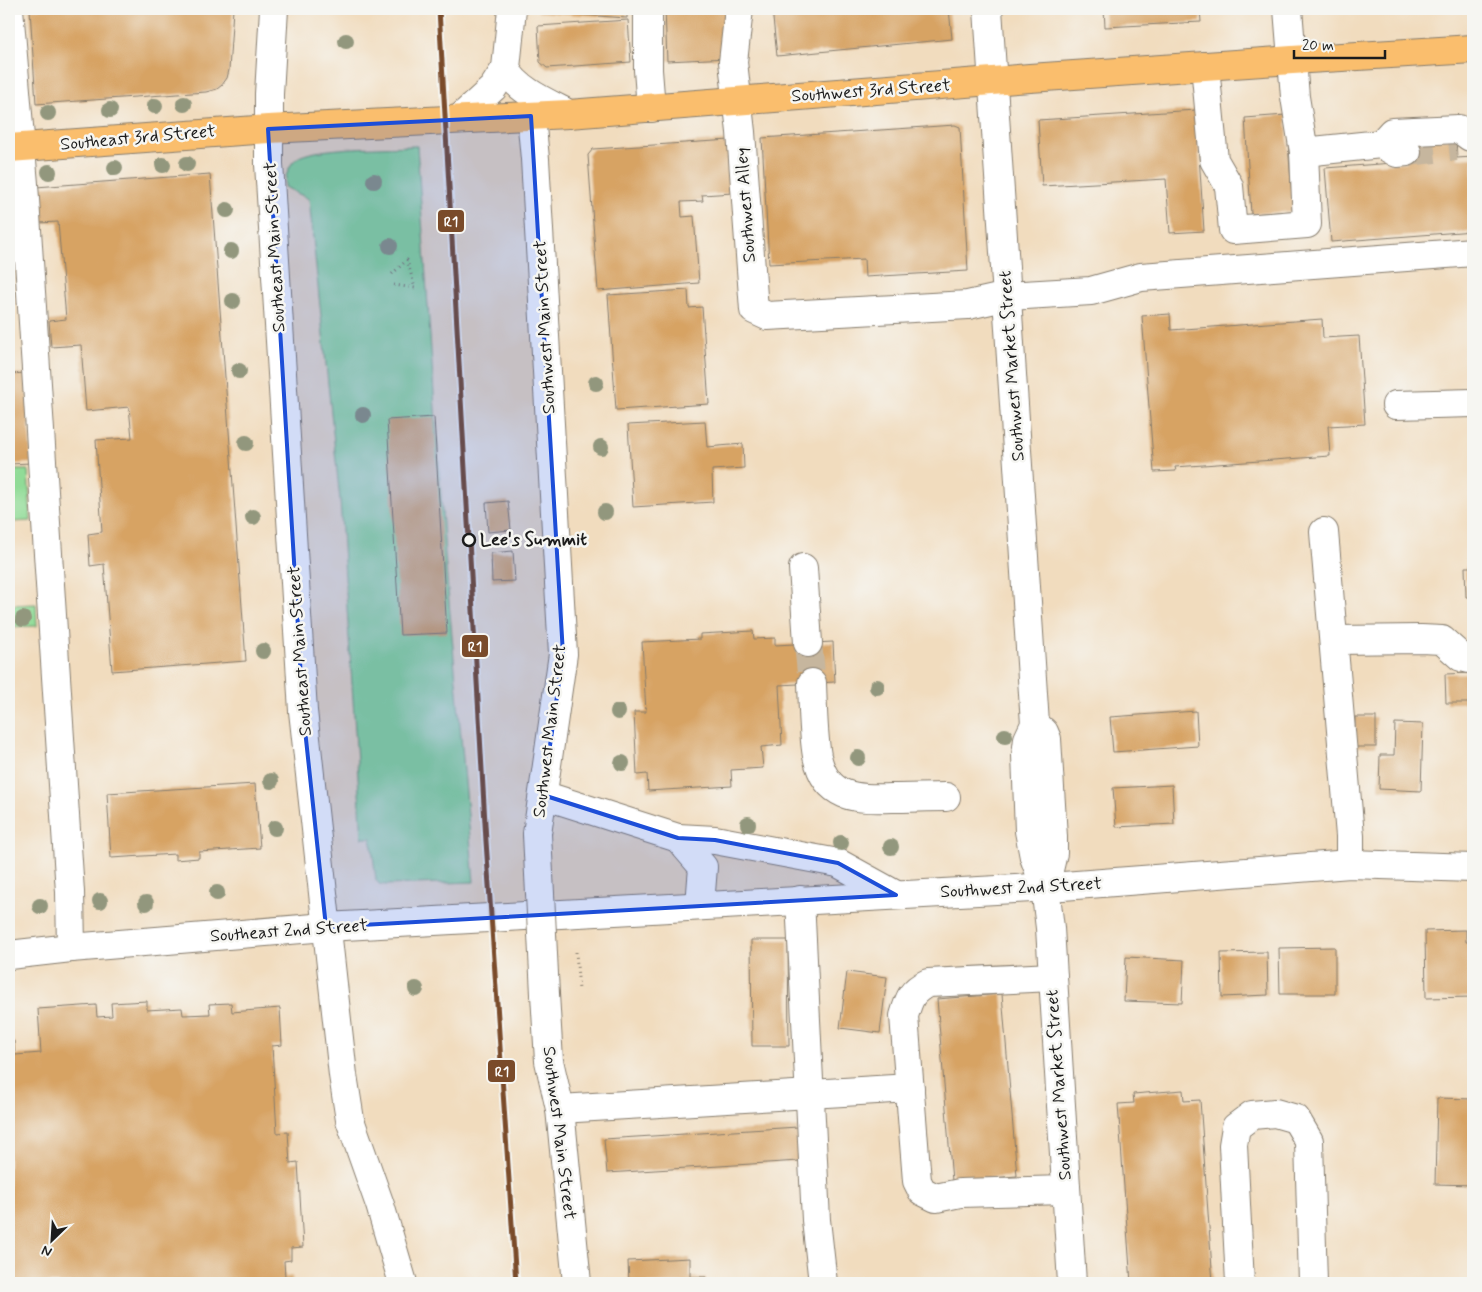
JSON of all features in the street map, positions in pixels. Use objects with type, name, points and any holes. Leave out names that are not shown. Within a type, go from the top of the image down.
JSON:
[{"type":"main road","name":"Southwest 3rd Street","points":[[268,129],[569,114],[1205,66],[1473,50]]},
{"type":"main road","name":"Southeast 3rd Street","points":[[15,148],[268,129]]},
{"type":"street","points":[[9,9],[15,148],[70,892],[71,948]]},
{"type":"street","name":"Southeast Main Street","points":[[274,9],[268,129],[303,711],[342,1076],[350,1120],[380,1205],[402,1283]]},
{"type":"street","points":[[458,119],[493,88],[506,68],[512,9]]},
{"type":"street","points":[[648,9],[648,70],[651,108]]},
{"type":"street","name":"Southwest Alley","points":[[738,9],[734,62],[754,310],[767,316],[968,305],[1008,296]]},
{"type":"street","name":"Southwest Market Street","points":[[988,9],[1035,724],[1028,739],[1026,755],[1028,831],[1034,857],[1045,887],[1053,977],[1072,1283]]},
{"type":"street","points":[[1205,66],[1214,160],[1229,186],[1233,230],[1307,224],[1304,152],[1295,97],[1288,9]]},
{"type":"street","points":[[506,68],[509,75],[523,87],[569,114]]},
{"type":"street","name":"Southwest Main Street","points":[[531,116],[536,169],[563,654],[537,834],[549,1061],[560,1109],[577,1283]]},
{"type":"street","points":[[1381,144],[1392,132],[1459,129],[1466,140]]},
{"type":"street","points":[[1304,152],[1381,144],[1397,153],[1407,152]]},
{"type":"street","points":[[1008,296],[1092,290],[1141,277],[1473,252]]},
{"type":"street","points":[[1396,405],[1473,402]]},
{"type":"street","points":[[1324,532],[1350,836],[1350,864]]},
{"type":"street","points":[[803,568],[808,644]]},
{"type":"street","points":[[1334,640],[1442,640],[1461,657],[1473,660]]},
{"type":"street","points":[[812,683],[817,756],[826,780],[834,789],[846,795],[860,798],[946,797]]},
{"type":"street","points":[[543,795],[678,838],[715,840],[838,862],[896,895]]},
{"type":"street","points":[[678,838],[702,867],[700,905]]},
{"type":"street","name":"Southwest 2nd Street","points":[[569,913],[1045,887],[1350,864],[1473,868]]},
{"type":"street","points":[[800,900],[816,1220],[823,1283]]},
{"type":"street","name":"Southeast 2nd Street","points":[[9,955],[71,948],[326,927],[569,913]]},
{"type":"street","points":[[1053,977],[928,983],[919,987],[909,998],[904,1016],[917,1181],[922,1191],[936,1198],[960,1193],[1066,1190]]},
{"type":"street","points":[[560,1109],[910,1088]]},
{"type":"street","points":[[1240,1283],[1233,1146],[1236,1127],[1252,1115],[1275,1112],[1296,1119],[1309,1140],[1313,1283]]},
{"type":"path","points":[[392,274],[406,260],[415,288],[394,285]]},
{"type":"path","points":[[576,952],[578,990]]},
{"type":"highlighted area","points":[[531,116],[563,654],[543,795],[678,838],[715,840],[838,863],[896,895],[326,927],[303,711],[268,129]]},
{"type":"green space","points":[[417,146],[446,569],[474,882],[385,885],[379,884],[376,880],[371,838],[362,838],[340,500],[309,199],[285,187],[285,183],[291,165],[296,159],[305,155],[335,149]]},
{"type":"green space","points":[[9,470],[28,470],[31,521],[12,522]]},
{"type":"green space","points":[[36,604],[37,626],[11,627],[9,605]]},
{"type":"building","points":[[30,9],[233,9],[227,78],[217,89],[206,92],[36,104]]},
{"type":"building","points":[[539,9],[627,9],[627,18],[538,12]]},
{"type":"building","points":[[665,9],[729,9],[728,58],[667,61]]},
{"type":"building","points":[[772,9],[949,9],[952,39],[777,56]]},
{"type":"building","points":[[1104,9],[1200,9],[1201,22],[1105,27]]},
{"type":"building","points":[[628,20],[631,62],[547,68],[540,62],[538,26]]},
{"type":"building","points":[[1196,110],[1204,231],[1170,233],[1166,179],[1042,186],[1038,120]]},
{"type":"building","points":[[1286,115],[1293,211],[1251,214],[1245,118]]},
{"type":"building","points":[[955,125],[960,127],[968,271],[865,277],[864,259],[769,264],[762,138]]},
{"type":"building","points":[[1456,138],[1457,158],[1473,157],[1473,231],[1331,242],[1325,168],[1407,162],[1406,142]]},
{"type":"building","points":[[730,140],[733,193],[702,195],[703,201],[681,202],[682,217],[694,216],[699,283],[598,291],[588,155],[593,149]]},
{"type":"building","points":[[210,174],[246,661],[112,671],[104,564],[90,566],[88,534],[102,532],[96,440],[132,438],[129,407],[86,411],[81,345],[51,347],[49,321],[66,319],[58,222],[39,223],[36,187]]},
{"type":"building","points":[[10,219],[13,263],[9,263]]},
{"type":"building","points":[[688,290],[689,308],[702,307],[709,404],[616,410],[608,295]]},
{"type":"building","points":[[1170,314],[1171,330],[1322,319],[1323,338],[1359,336],[1365,424],[1328,426],[1330,456],[1175,467],[1176,471],[1154,472],[1142,316]]},
{"type":"building","points":[[26,373],[31,463],[9,464],[9,374]]},
{"type":"building","points":[[434,417],[447,633],[400,635],[387,420]]},
{"type":"building","points":[[705,421],[707,447],[743,444],[744,468],[712,470],[713,502],[633,507],[628,425]]},
{"type":"building","points":[[508,501],[511,530],[488,532],[486,503]]},
{"type":"building","points":[[513,551],[515,581],[492,582],[491,553]]},
{"type":"building","points":[[1465,567],[1473,567],[1473,597],[1466,597]]},
{"type":"building","points":[[753,631],[754,639],[775,638],[775,645],[833,642],[835,682],[779,685],[782,745],[761,747],[763,768],[731,770],[732,786],[648,791],[647,774],[637,775],[634,712],[646,712],[642,642],[700,639],[700,634]]},
{"type":"building","points":[[1473,673],[1473,703],[1446,703],[1445,674]]},
{"type":"building","points":[[1196,711],[1198,746],[1113,752],[1110,717]]},
{"type":"building","points":[[1355,717],[1376,717],[1376,747],[1355,747]]},
{"type":"building","points":[[1395,723],[1423,724],[1421,791],[1379,789],[1380,755],[1394,755]]},
{"type":"building","points":[[255,784],[260,848],[199,852],[199,858],[175,860],[175,854],[111,858],[107,793]]},
{"type":"building","points":[[1172,785],[1174,824],[1116,827],[1113,788]]},
{"type":"building","points":[[1466,930],[1466,942],[1473,942],[1473,997],[1426,998],[1425,931]]},
{"type":"building","points":[[751,940],[788,940],[789,1046],[752,1046]]},
{"type":"building","points":[[1335,947],[1335,994],[1280,994],[1279,948]]},
{"type":"building","points":[[1267,952],[1268,995],[1222,997],[1221,953]]},
{"type":"building","points":[[1126,957],[1184,960],[1182,1003],[1124,1001]]},
{"type":"building","points":[[847,972],[887,977],[880,1033],[840,1028]]},
{"type":"building","points":[[1002,994],[1017,1176],[952,1181],[937,999]]},
{"type":"building","points":[[147,1001],[147,1010],[182,1008],[183,1015],[210,1014],[209,1004],[231,1003],[232,1012],[280,1008],[282,1045],[272,1046],[277,1133],[288,1132],[290,1163],[298,1162],[303,1247],[291,1248],[291,1260],[284,1261],[285,1277],[292,1276],[293,1283],[9,1283],[9,1041],[14,1041],[15,1055],[41,1053],[38,1009],[96,1005],[97,1017],[112,1016],[111,1003]]},
{"type":"building","points":[[1183,1090],[1184,1101],[1200,1100],[1213,1283],[1131,1283],[1118,1104],[1134,1103],[1133,1094]]},
{"type":"building","points":[[1437,1098],[1473,1099],[1473,1185],[1435,1184]]},
{"type":"building","points":[[798,1127],[799,1161],[607,1173],[604,1139]]},
{"type":"building","points":[[690,1258],[690,1277],[706,1277],[706,1283],[629,1283],[628,1261]]},
{"type":"tunnel","points":[[1407,152],[1456,147]]},
{"type":"tunnel","points":[[808,643],[812,683]]},
{"type":"transit line","name":"R1","points":[[439,9],[486,841],[516,1283]]},
{"type":"place","name":"Lee's Summit","points":[[469,540]]}]
